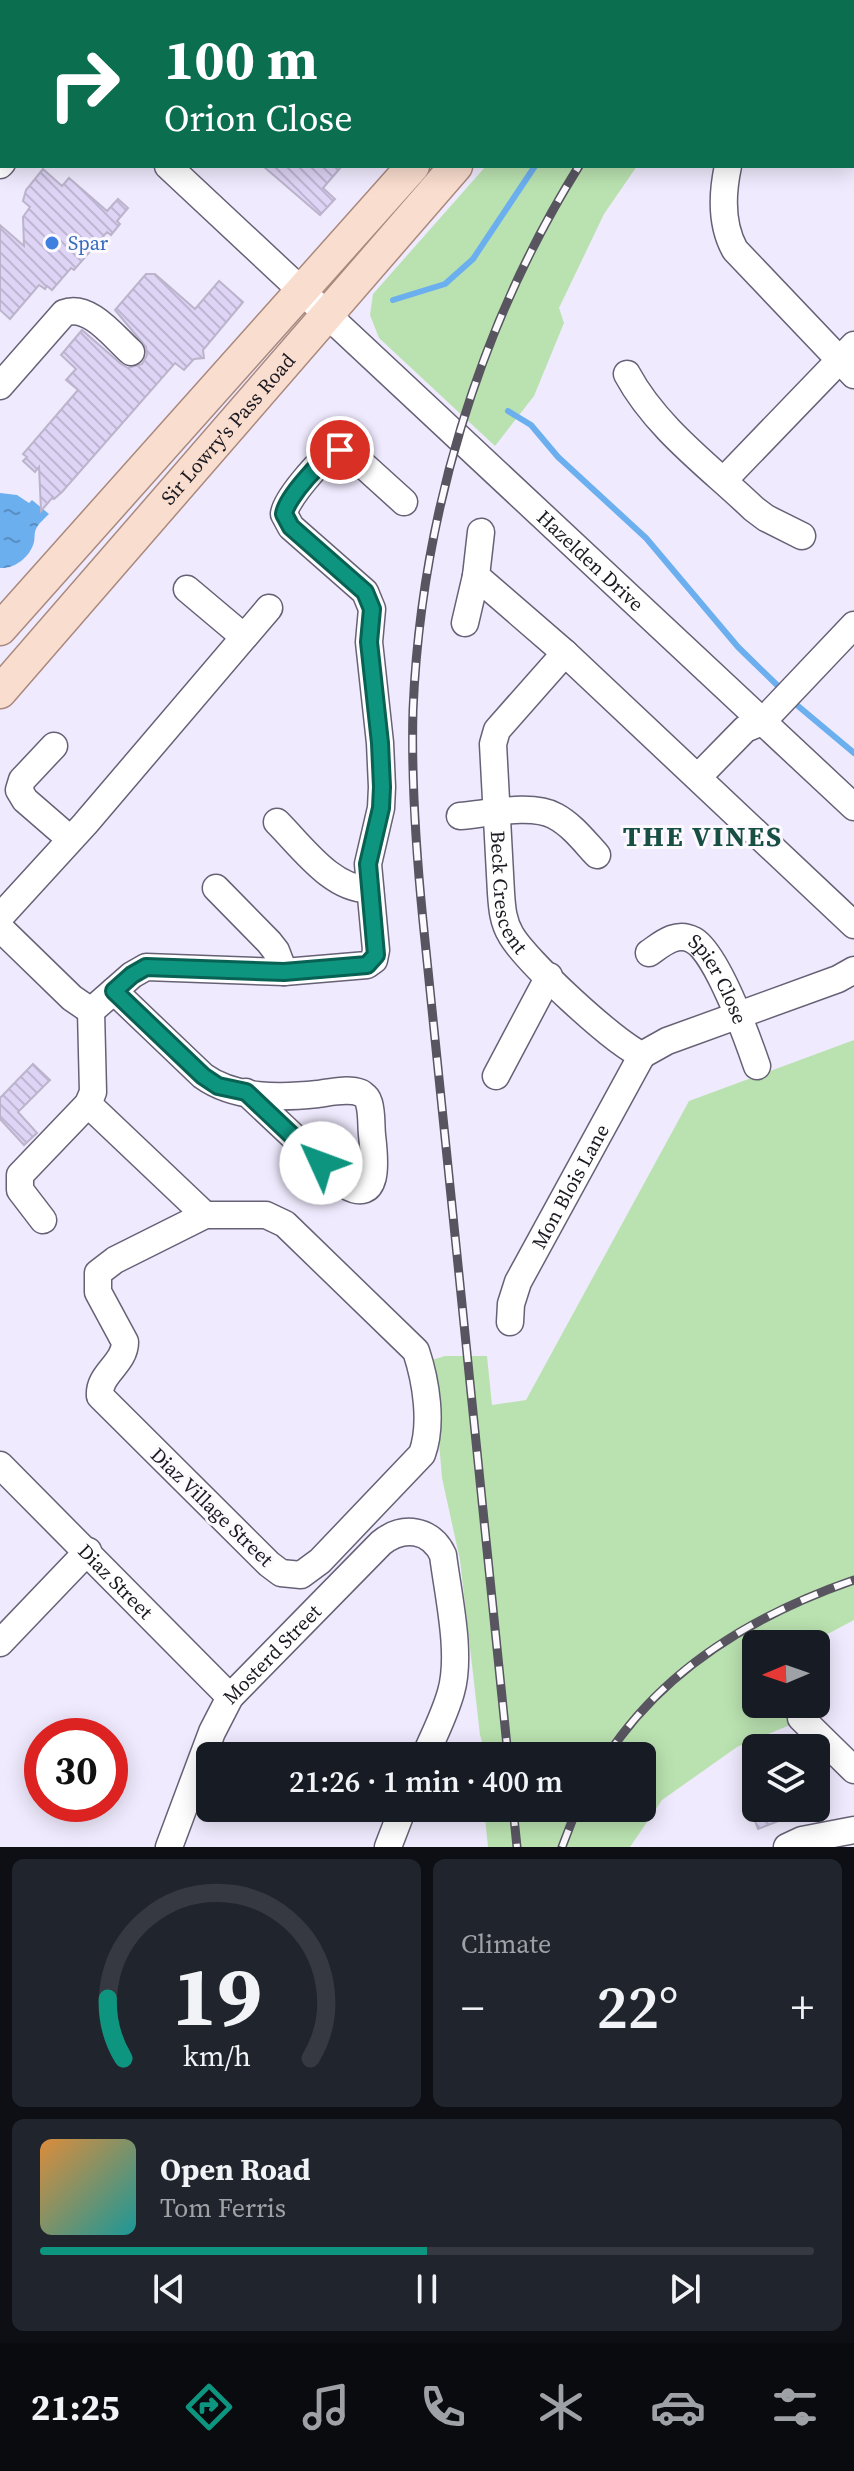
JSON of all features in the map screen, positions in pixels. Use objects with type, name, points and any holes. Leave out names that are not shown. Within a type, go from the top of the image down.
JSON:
[{"type":"main road","name":"Sir Lowry's Pass Road","points":[[0,629],[411,168]]},
{"type":"main road","name":"Sir Lowry's Pass Road","points":[[0,692],[454,168]]},
{"type":"street","name":"Hazelden Drive","points":[[170,168],[854,807]]},
{"type":"street","points":[[724,480],[849,360],[735,250],[725,230],[728,168]]},
{"type":"street","points":[[0,386],[64,313],[71,310],[89,315],[131,352]]},
{"type":"street","points":[[627,374],[659,420],[766,518],[802,536]]},
{"type":"street","points":[[91,1011],[138,971],[154,966],[209,971],[284,972],[371,963],[376,950],[368,864],[381,808],[382,787],[369,642],[372,609],[365,592],[287,523],[284,509],[330,454],[340,450],[351,454],[404,502]]},
{"type":"street","points":[[465,623],[476,576],[481,532]]},
{"type":"street","points":[[476,576],[565,653],[854,925]]},
{"type":"street","points":[[187,589],[244,637]]},
{"type":"street","points":[[0,917],[269,608]]},
{"type":"street","points":[[704,782],[745,729],[762,722],[854,625]]},
{"type":"street","name":"Beck Crescent","points":[[565,653],[497,730],[493,744],[502,914],[523,951],[619,1041],[642,1055]]},
{"type":"street","points":[[54,746],[22,780],[19,790],[25,800],[70,839]]},
{"type":"street","points":[[460,816],[536,810],[552,814],[567,824],[597,855]]},
{"type":"street","points":[[277,822],[336,880],[351,887],[370,889]]},
{"type":"street","points":[[216,888],[269,942],[284,972]]},
{"type":"street","points":[[0,928],[72,998],[91,1011]]},
{"type":"street","name":"Spier Close","points":[[649,953],[675,937],[694,940],[715,965],[738,1014],[757,1066]]},
{"type":"street","points":[[642,1055],[667,1041],[838,979],[854,970]]},
{"type":"street","points":[[496,1076],[549,976]]},
{"type":"street","points":[[114,991],[203,1076],[218,1086],[282,1098],[350,1090],[361,1093],[369,1103],[375,1170],[372,1182],[362,1189],[345,1185],[246,1092]]},
{"type":"street","points":[[43,1220],[20,1190],[20,1175],[88,1104],[93,1092],[91,1011]]},
{"type":"street","name":"Mon Blois Lane","points":[[510,1322],[511,1304],[518,1282],[642,1055]]},
{"type":"street","points":[[88,1104],[205,1215]]},
{"type":"street","name":"Diaz Village Street","points":[[255,1214],[276,1217],[416,1351],[421,1365],[427,1424],[427,1441],[422,1454],[320,1561],[301,1575],[281,1573],[269,1564],[100,1396],[100,1384],[122,1357],[125,1342],[98,1292],[98,1273],[115,1260],[205,1215],[255,1214]]},
{"type":"street","name":"Diaz Street","points":[[0,1465],[230,1697]]},
{"type":"street","name":"Mosterd Street","points":[[169,1847],[212,1732],[230,1697],[395,1533],[424,1534],[439,1546],[443,1555],[454,1675],[447,1706],[431,1742]]},
{"type":"street","points":[[0,1643],[88,1551]]},
{"type":"street","points":[[801,1718],[854,1770]]},
{"type":"street","points":[[388,1847],[398,1822]]},
{"type":"street","points":[[787,1847],[802,1840],[854,1830]]},
{"type":"green space","points":[[484,168],[636,168],[604,214],[559,308],[564,323],[534,396],[495,446],[379,338],[370,315],[373,294]]},
{"type":"green space","points":[[854,1040],[854,1620],[830,1633],[830,1630],[742,1630],[742,1718],[797,1718],[790,1725],[768,1734],[742,1734],[742,1745],[662,1800],[656,1809],[656,1742],[482,1742],[460,1560],[442,1478],[432,1360],[445,1356],[487,1356],[492,1405],[526,1400],[689,1101]]},
{"type":"green space","points":[[485,1822],[647,1822],[630,1847],[488,1847]]},
{"type":"water","points":[[0,493],[17,495],[29,503],[32,500],[49,514],[37,527],[32,547],[25,557],[16,564],[0,568]]},
{"type":"building","points":[[265,168],[340,168],[323,188],[335,199],[320,215]]},
{"type":"building","points":[[43,169],[62,186],[69,178],[107,211],[118,199],[128,208],[111,235],[107,232],[74,270],[71,268],[52,290],[39,285],[10,319],[0,310],[0,225],[24,246],[23,217],[30,207],[23,201],[26,190]]},
{"type":"building","points":[[146,274],[155,274],[195,309],[219,281],[243,302],[203,350],[204,358],[194,359],[184,370],[175,363],[62,492],[41,511],[39,467],[35,472],[23,461],[27,457],[23,454],[78,390],[66,380],[76,369],[61,355],[82,330],[128,368],[142,364],[147,355],[146,347],[115,310]]},
{"type":"building","points":[[33,1064],[50,1080],[18,1112],[37,1133],[24,1145],[0,1119],[0,1098]]},
{"type":"building","points":[[755,1822],[776,1822],[758,1829]]},
{"type":"waterway","points":[[393,300],[445,284],[473,259],[534,168]]},
{"type":"waterway","points":[[508,411],[531,425],[558,457],[646,538],[738,647],[779,687]]},
{"type":"waterway","points":[[798,706],[854,753]]},
{"type":"railway","points":[[507,1742],[420,894],[413,789],[413,710],[418,638],[428,567],[442,497],[461,427],[484,359],[512,292],[543,228],[578,168]]},
{"type":"railway","points":[[617,1742],[656,1696],[716,1647],[782,1609],[854,1580]]},
{"type":"railway","points":[[514,1822],[517,1847]]},
{"type":"railway","points":[[562,1847],[572,1822]]},
{"type":"place","name":"Spar","points":[[52,243]]},
{"type":"district","name":"THE VINES","points":[[703,836]]},
{"type":"route","points":[[321,1163],[246,1092],[218,1086],[203,1076],[114,991],[138,971],[154,966],[209,971],[284,972],[367,965],[374,960],[368,864],[381,808],[382,787],[369,642],[372,609],[365,592],[291,527],[284,514],[289,500],[330,454],[340,450]]}]
